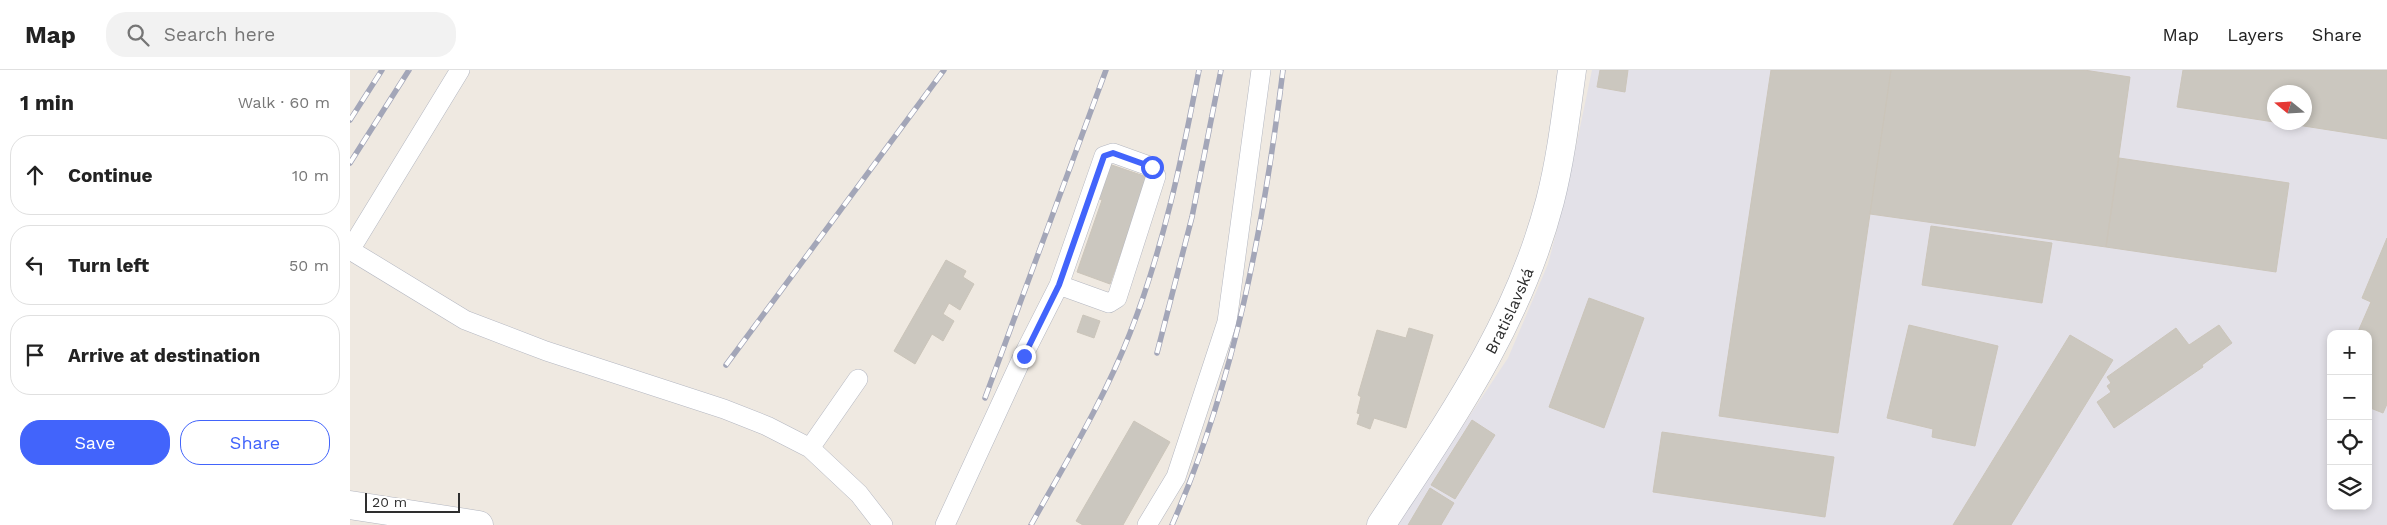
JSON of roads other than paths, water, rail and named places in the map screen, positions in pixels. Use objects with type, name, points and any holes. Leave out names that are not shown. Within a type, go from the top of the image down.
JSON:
[{"type":"street","name":"Bratislavská","points":[[1381,525],[1462,402],[1492,350],[1516,299],[1535,249],[1550,200],[1560,153],[1572,70]]},
{"type":"street","points":[[350,505],[480,525]]},
{"type":"lane","points":[[460,70],[350,250],[465,320],[546,352],[724,409],[767,426],[810,448],[859,494],[883,525]]},
{"type":"lane","points":[[1147,525],[1176,477],[1227,322],[1261,70]]},
{"type":"lane","points":[[945,525],[1059,285],[1104,156],[1113,153],[1152,167],[1156,176],[1117,298],[1109,303],[1059,285]]},
{"type":"lane","points":[[810,448],[858,379]]},
{"type":"railway","points":[[350,120],[382,70]]},
{"type":"railway","points":[[350,163],[409,70]]},
{"type":"railway","points":[[726,365],[944,70]]},
{"type":"railway","points":[[985,398],[1106,70]]},
{"type":"railway","points":[[1031,525],[1084,431],[1120,358],[1142,301],[1162,236],[1186,137],[1199,70]]},
{"type":"railway","points":[[1157,353],[1192,217],[1221,70]]},
{"type":"railway","points":[[1172,525],[1194,471],[1213,415],[1230,359],[1244,302],[1266,186],[1283,70]]}]
